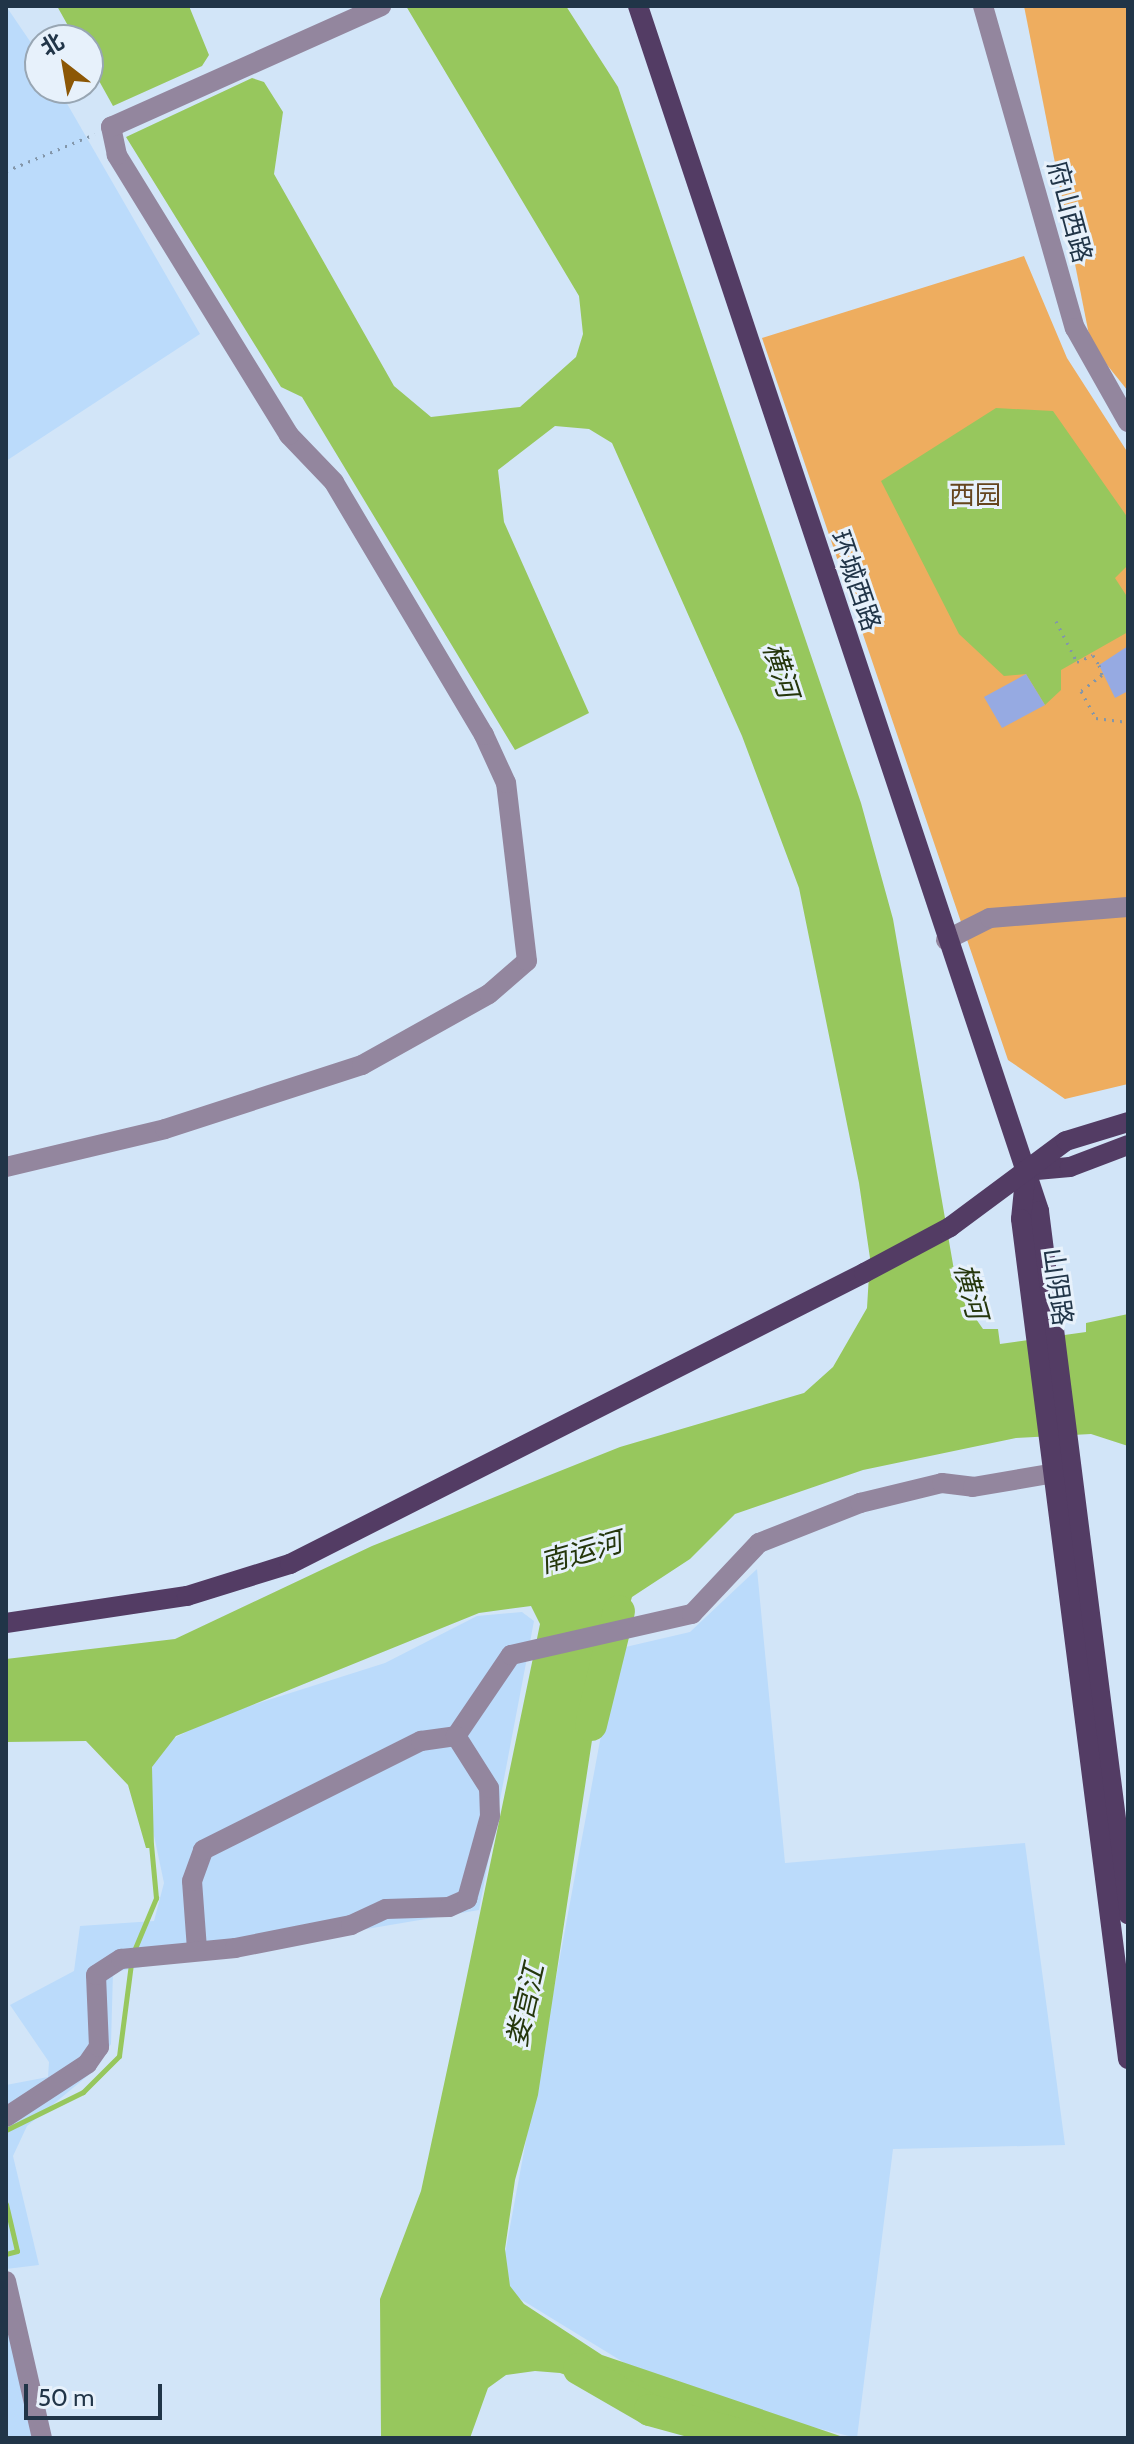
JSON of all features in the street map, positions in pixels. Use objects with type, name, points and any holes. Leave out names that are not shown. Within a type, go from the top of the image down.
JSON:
[{"type":"main road","name":"环城西路","points":[[638,6],[1025,1171]]},
{"type":"main road","points":[[6,1623],[187,1596],[290,1564],[950,1227],[1066,1141],[1128,1122]]},
{"type":"main road","points":[[1025,1171],[1070,1167],[1128,1145]]},
{"type":"main road","name":"山阴路","points":[[1025,1171],[1039,1211],[1044,1326],[1128,1914]]},
{"type":"main road","name":"山阴路","points":[[1059,1437],[1055,1473],[1128,2059]]},
{"type":"street","points":[[6,1167],[165,1129],[362,1065],[489,994],[527,961],[506,783],[484,735],[334,482],[289,435],[125,168],[111,127],[381,6]]},
{"type":"street","name":"府山西路","points":[[983,6],[1075,328],[1128,422]]},
{"type":"street","points":[[946,940],[990,918],[1128,907]]},
{"type":"street","points":[[456,1736],[500,1664],[533,1648],[628,1633],[692,1614],[759,1543],[798,1525],[942,1483],[973,1487],[1055,1473]]},
{"type":"street","points":[[6,2117],[87,2064],[99,2047],[96,1975],[121,1959],[197,1949],[235,1948],[351,1925],[386,1909],[449,1907],[467,1899],[490,1816],[489,1788],[456,1736]]},
{"type":"street","points":[[197,1949],[192,1881],[203,1850],[421,1741],[456,1736]]},
{"type":"street","points":[[6,2281],[42,2438]]},
{"type":"path","points":[[6,171],[111,127]]},
{"type":"path","points":[[1056,621],[1077,662],[1093,655],[1102,675],[1081,691],[1089,708],[1106,722],[1128,722]]},
{"type":"shaded area","points":[[6,6],[24,32],[24,104],[67,104],[200,334],[6,461]]},
{"type":"shaded area","points":[[757,1569],[785,1863],[1025,1843],[1065,2145],[893,2149],[857,2438],[672,2392],[499,2286],[617,1649],[690,1632]]},
{"type":"shaded area","points":[[522,1612],[534,1621],[479,1910],[113,1972],[111,2044],[91,2073],[27,2126],[13,2156],[39,2265],[6,2269],[6,2085],[48,2077],[49,2062],[10,2005],[74,1971],[80,1926],[154,1921],[164,1883],[145,1793],[146,1753],[215,1717],[385,1663],[477,1616]]},
{"type":"shaded area","points":[[6,2321],[34,2438],[6,2438]]},
{"type":"green space","points":[[1024,6],[1128,6],[1128,391],[1091,345]]},
{"type":"green space","name":"西园","points":[[1024,256],[1067,358],[1128,453],[1128,1084],[1065,1099],[1008,1060],[762,338]]},
{"type":"water","points":[[57,6],[189,6],[209,55],[202,66],[113,106],[104,90],[104,24],[67,24]]},
{"type":"water","points":[[406,6],[566,6],[618,87],[861,803],[893,919],[958,1293],[983,1329],[998,1329],[1000,1344],[1086,1332],[1086,1323],[1128,1314],[1128,1446],[1091,1434],[1016,1438],[863,1470],[735,1514],[690,1559],[632,1597],[615,1653],[605,1655],[538,2095],[515,2180],[505,2249],[510,2286],[524,2304],[602,2355],[846,2438],[751,2438],[560,2373],[535,2371],[506,2375],[488,2388],[470,2438],[381,2438],[380,2299],[421,2191],[540,1624],[531,1606],[479,1613],[176,1736],[152,1767],[154,1848],[146,1848],[128,1785],[86,1741],[6,1742],[6,1659],[175,1639],[372,1546],[620,1447],[804,1393],[833,1367],[867,1308],[870,1258],[859,1183],[799,888],[742,736],[612,443],[589,429],[555,426],[498,470],[504,522],[589,713],[515,750],[302,397],[281,387],[126,137],[252,78],[264,82],[283,112],[274,174],[394,386],[431,417],[520,407],[576,357],[583,334],[579,296]]},
{"type":"water","points":[[996,408],[1053,411],[1128,518],[1128,565],[1115,578],[1128,598],[1128,632],[1061,670],[1061,690],[1045,705],[1026,674],[1004,676],[959,634],[881,481]]},
{"type":"building","points":[[1128,646],[1128,691],[1115,698],[1099,665]]},
{"type":"building","points":[[1026,674],[1045,705],[1002,728],[984,697]]},
{"type":"waterway","name":"娄宫江","points":[[591,1725],[619,1611]]},
{"type":"waterway","points":[[133,1953],[156,1898],[151,1844]]},
{"type":"waterway","points":[[6,2130],[83,2092],[119,2056],[131,1963]]},
{"type":"waterway","points":[[6,2204],[17,2251],[6,2254]]},
{"type":"waterway","points":[[579,2369],[650,2410],[752,2438]]},
{"type":"water label","name":"横河","points":[[781,670]]},
{"type":"water label","name":"横河","points":[[971,1291]]},
{"type":"water label","name":"南运河","points":[[581,1552]]}]
